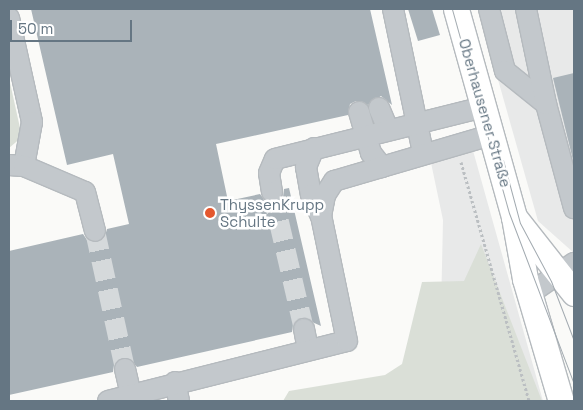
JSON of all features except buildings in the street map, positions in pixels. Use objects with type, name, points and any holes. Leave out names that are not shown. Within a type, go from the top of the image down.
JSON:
[{"type":"main road","name":"Oberhausener Straße","points":[[456,9],[514,217],[529,294],[561,401]]},
{"type":"main road","name":"Oberhausener Straße","points":[[514,217],[570,277]]},
{"type":"lane","points":[[393,9],[423,153]]},
{"type":"lane","points":[[489,9],[505,71],[546,104]]},
{"type":"lane","points":[[526,9],[546,104],[574,208]]},
{"type":"lane","points":[[9,18],[32,122],[16,165],[85,192],[95,231]]},
{"type":"lane","points":[[272,192],[271,163],[314,148],[484,107]]},
{"type":"lane","points":[[382,167],[371,153],[365,135],[369,110],[380,118],[388,129]]},
{"type":"lane","points":[[321,216],[326,196],[334,182],[423,153],[491,135]]},
{"type":"lane","points":[[108,401],[132,396],[175,382],[347,341],[321,216],[310,195],[306,167],[314,148]]},
{"type":"lane","points":[[529,294],[570,277]]},
{"type":"lane","points":[[304,329],[308,350]]},
{"type":"lane","points":[[125,369],[132,396]]},
{"type":"lane","points":[[175,382],[179,401]]},
{"type":"path","points":[[455,145],[529,401]]},
{"type":"shaded area","points":[[478,9],[574,9],[574,253],[538,221]]},
{"type":"shaded area","points":[[9,78],[22,137],[9,148]]},
{"type":"shaded area","points":[[472,147],[543,401],[425,401],[441,311],[443,220],[430,158]]},
{"type":"shaded area","points":[[481,244],[542,401],[283,401],[289,391],[385,375],[402,364],[422,282],[464,281]]},
{"type":"tunnel","points":[[272,192],[304,329]]},
{"type":"tunnel","points":[[95,231],[125,369]]},
{"type":"tram line","points":[[452,9],[509,213],[574,384]]},
{"type":"tram line","points":[[503,160],[520,223],[551,281],[574,341]]},
{"type":"place","name":"ThyssenKrupp Schulte","points":[[210,213]]}]
